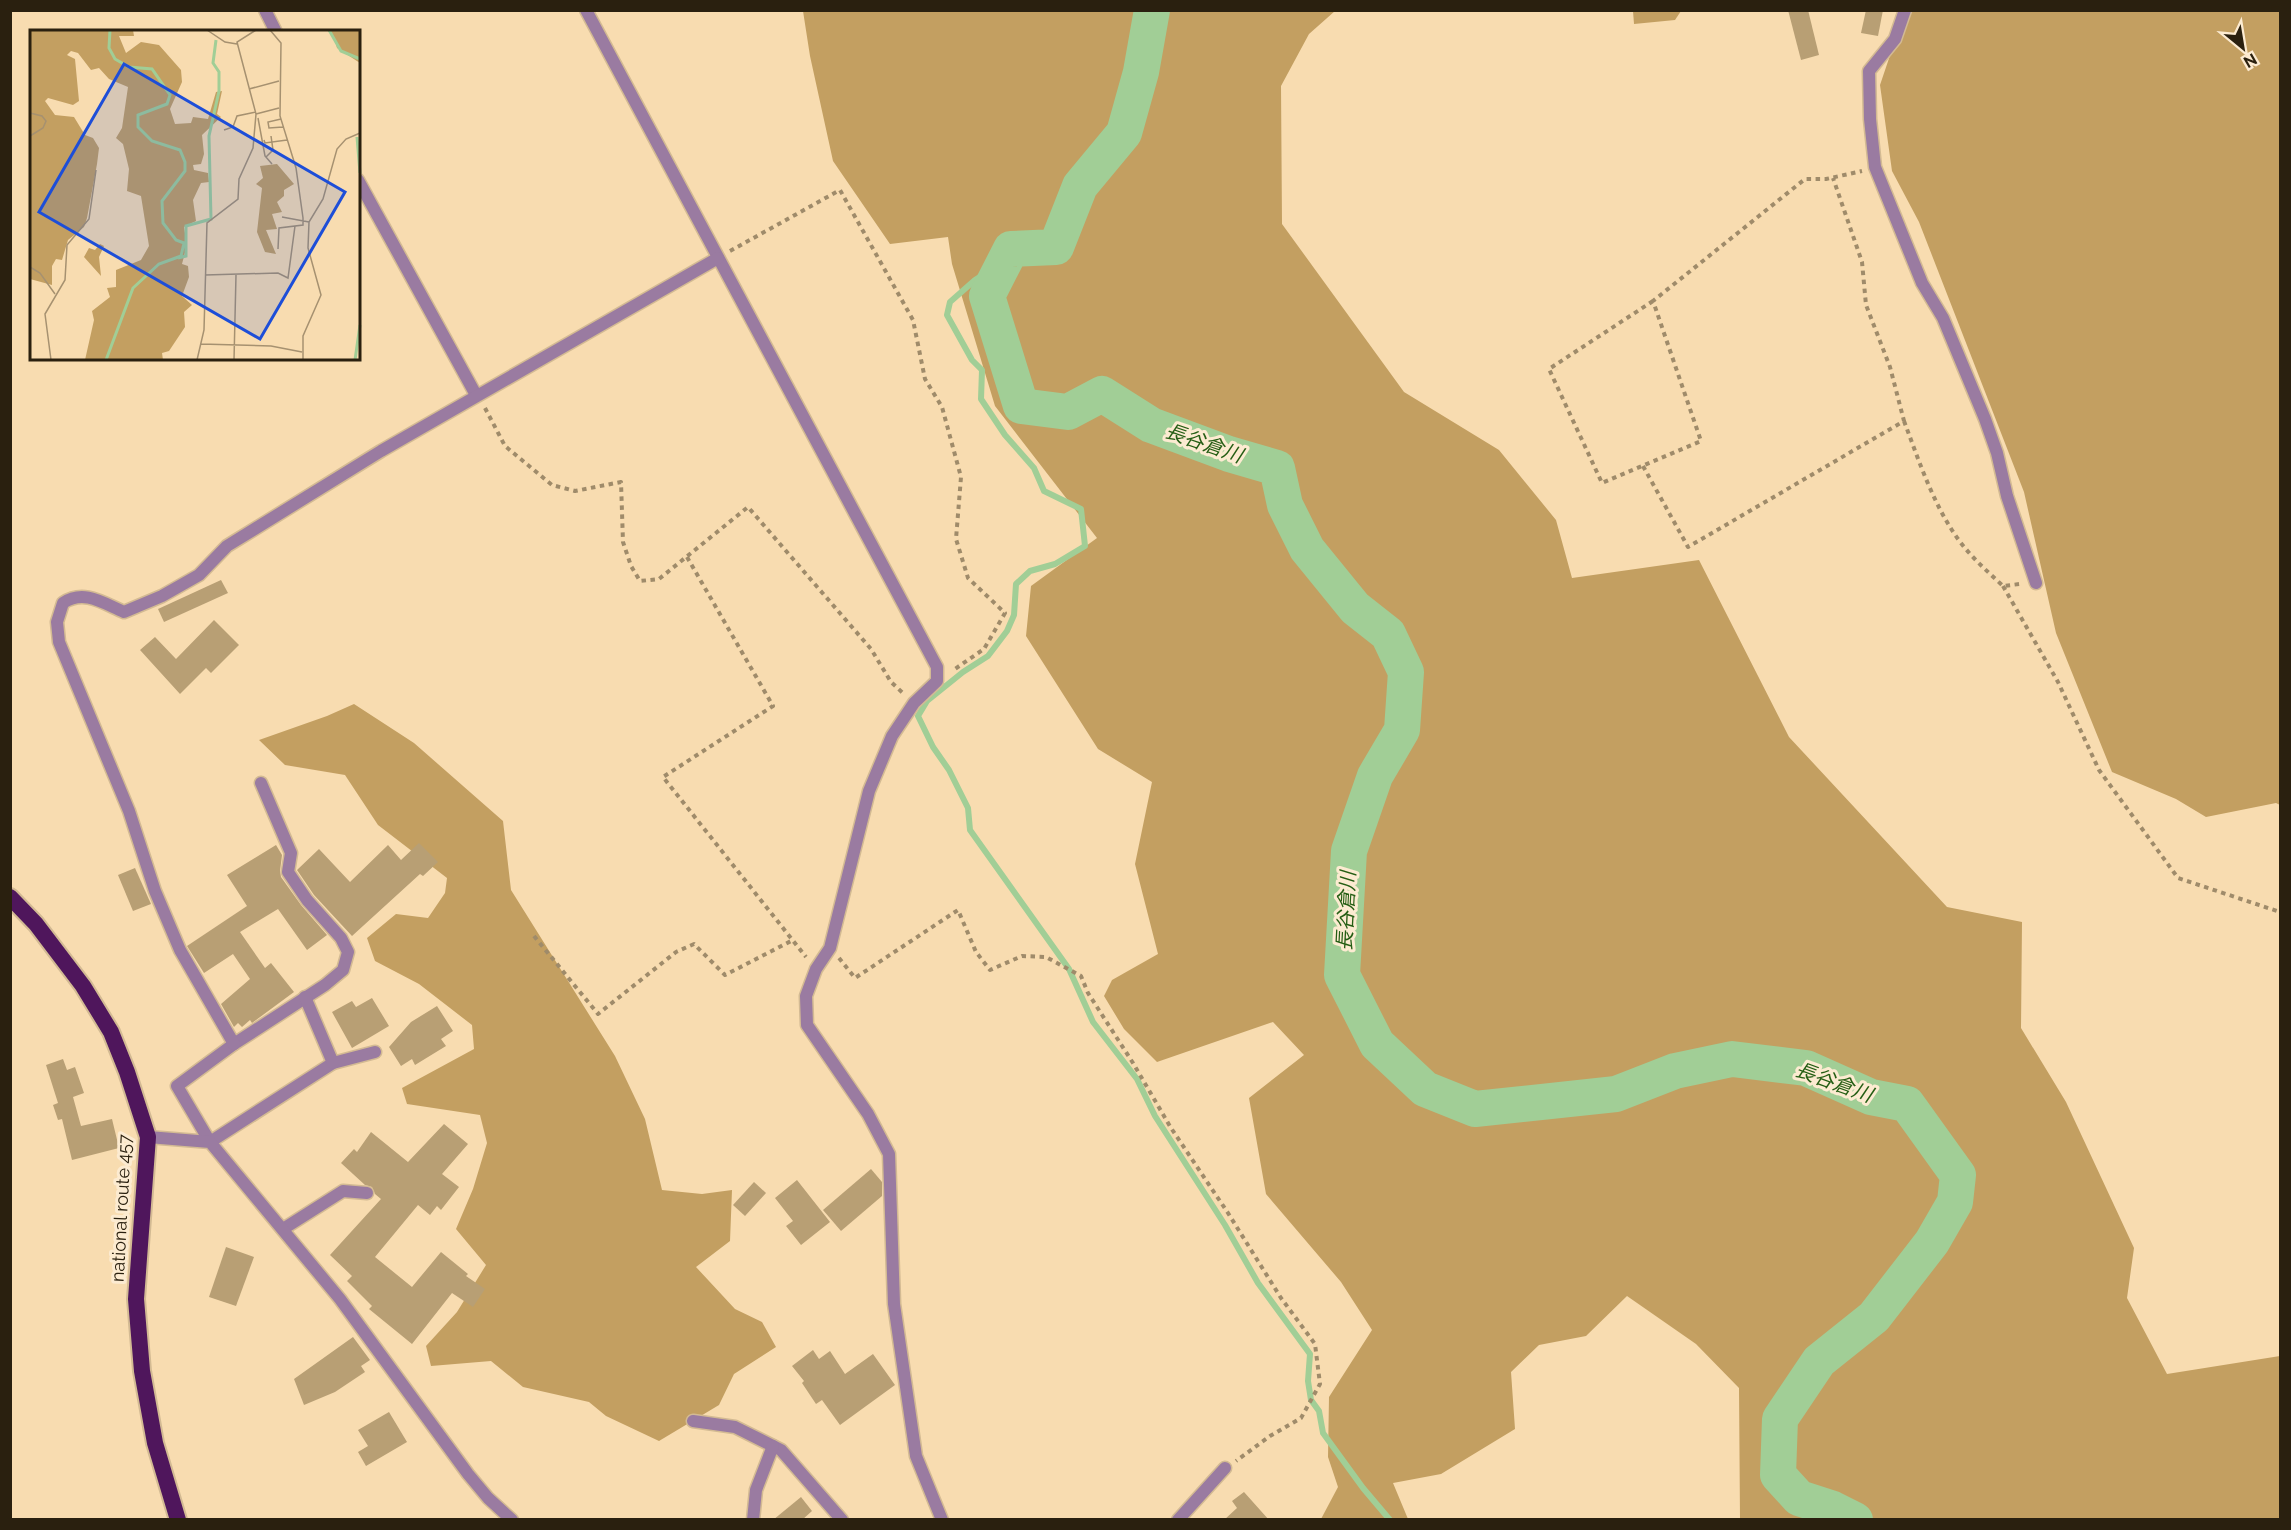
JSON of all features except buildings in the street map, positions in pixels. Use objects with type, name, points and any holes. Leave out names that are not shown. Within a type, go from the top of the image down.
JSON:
[{"type":"highway","name":"national route 457","points":[[10,897],[36,924],[83,986],[111,1032],[148,1137],[136,1299],[142,1371],[155,1443],[178,1520]]},
{"type":"street","points":[[265,10],[275,30]]},
{"type":"street","points":[[586,10],[937,667],[937,681],[914,703],[892,736],[869,790],[830,948],[816,969],[806,996],[807,1025],[868,1114],[888,1154],[894,1304],[914,1444],[916,1456],[942,1520]]},
{"type":"street","points":[[1905,10],[1895,39],[1869,71],[1870,119],[1875,167],[1922,283],[1942,318],[1985,419],[2007,496],[2036,583]]},
{"type":"street","points":[[360,184],[477,394]]},
{"type":"street","points":[[234,1044],[180,950],[159,901],[129,811],[59,642],[58,612],[63,603],[72,597],[81,596],[124,612],[162,596],[199,575],[227,546],[477,394],[718,258]]},
{"type":"street","points":[[261,783],[291,853],[288,872],[307,900],[341,938],[348,952],[343,970],[326,985],[234,1044],[177,1086],[210,1142],[340,1299],[468,1474],[488,1498],[512,1520]]},
{"type":"street","points":[[304,997],[333,1063]]},
{"type":"street","points":[[148,1137],[210,1142],[333,1063],[375,1052]]},
{"type":"street","points":[[283,1229],[343,1191],[367,1193]]},
{"type":"street","points":[[693,1421],[735,1427],[782,1450],[842,1520]]},
{"type":"street","points":[[753,1520],[756,1490],[773,1446]]},
{"type":"street","points":[[1178,1520],[1225,1468]]},
{"type":"path","points":[[1653,301],[1701,441],[1602,483],[1550,369],[1653,301],[1804,179],[1833,178],[1875,167]]},
{"type":"path","points":[[1833,178],[1862,262],[1866,305],[1890,366],[1904,421],[1922,470],[1958,538],[1977,562],[2003,586],[2058,682],[2099,770],[2178,878],[2280,912]]},
{"type":"path","points":[[718,258],[840,190],[913,320],[925,379],[942,407],[961,477],[957,540],[968,578],[1005,613],[984,649],[937,681]]},
{"type":"path","points":[[477,394],[506,446],[552,485],[575,491],[621,482],[622,542],[631,566],[640,581],[659,579],[748,507],[871,649],[891,682],[914,703]]},
{"type":"path","points":[[1643,466],[1688,547],[1904,421]]},
{"type":"path","points":[[687,557],[773,706],[663,777],[816,969]]},
{"type":"path","points":[[2003,586],[2036,583]]},
{"type":"path","points":[[830,948],[855,978],[958,910],[976,952],[990,970],[1022,956],[1046,957],[1081,976],[1088,993],[1171,1128],[1281,1298],[1315,1344],[1320,1384],[1301,1418],[1270,1436],[1225,1468]]},
{"type":"path","points":[[534,936],[598,1014],[676,952],[694,944],[725,975],[793,940]]},
{"type":"shaded area","points":[[1633,10],[1681,11],[1675,20],[1634,24]]},
{"type":"shaded area","points":[[803,11],[1335,11],[1309,34],[1281,86],[1282,224],[1404,392],[1499,450],[1556,520],[1572,578],[1699,560],[1789,737],[1947,907],[2022,922],[2021,1028],[2066,1102],[2134,1248],[2127,1298],[2167,1374],[2280,1356],[2280,1519],[1740,1519],[1739,1388],[1696,1344],[1627,1296],[1586,1336],[1539,1345],[1511,1372],[1515,1429],[1441,1474],[1393,1483],[1408,1519],[1321,1519],[1338,1487],[1328,1457],[1329,1397],[1372,1330],[1341,1282],[1266,1194],[1249,1098],[1304,1055],[1273,1022],[1157,1062],[1124,1029],[1104,996],[1112,980],[1158,954],[1135,864],[1152,782],[1098,749],[1026,636],[1031,586],[1097,538],[995,406],[952,264],[948,237],[890,244],[833,161],[810,56]]},
{"type":"shaded area","points":[[1905,11],[2280,11],[2280,805],[2276,803],[2206,817],[2176,799],[2112,772],[2056,633],[2024,492],[1919,222],[1892,171],[1880,85]]},
{"type":"shaded area","points":[[354,704],[414,743],[503,821],[511,890],[615,1056],[645,1119],[662,1190],[702,1194],[732,1190],[730,1241],[696,1267],[735,1309],[762,1322],[776,1347],[734,1374],[719,1405],[659,1441],[606,1416],[589,1402],[523,1387],[491,1361],[431,1366],[426,1346],[457,1312],[486,1265],[456,1229],[473,1189],[487,1143],[480,1115],[407,1104],[402,1088],[474,1049],[472,1025],[419,984],[375,961],[367,938],[396,914],[428,918],[445,893],[447,878],[378,825],[345,775],[285,765],[259,740]]},
{"type":"waterway","name":"長谷倉川","points":[[1152,10],[1141,72],[1124,133],[1080,186],[1056,247],[1011,249],[987,296],[1021,406],[1068,412],[1102,394],[1151,425],[1229,454],[1277,468],[1285,505],[1307,549],[1355,608],[1388,634],[1406,672],[1402,730],[1375,776],[1349,851],[1342,975],[1377,1044],[1425,1089],[1475,1109],[1616,1094],[1675,1071],[1732,1059],[1806,1068],[1871,1097],[1907,1104],[1958,1175],[1955,1202],[1932,1242],[1874,1317],[1819,1361],[1780,1419],[1778,1475],[1799,1498],[1833,1509],[1855,1520]]},
{"type":"waterway","points":[[1005,261],[975,280],[950,302],[947,315],[972,360],[982,370],[981,399],[1005,435],[1034,468],[1044,491],[1081,509],[1085,546],[1055,564],[1030,571],[1016,584],[1014,615],[1007,631],[988,656],[963,672],[927,701],[918,716],[968,808],[970,830],[1069,969],[1093,1022],[1137,1079],[1155,1116],[1225,1225],[1258,1283],[1310,1354],[1308,1381],[1311,1400],[1319,1411],[1323,1433],[1363,1488],[1390,1520]]}]
